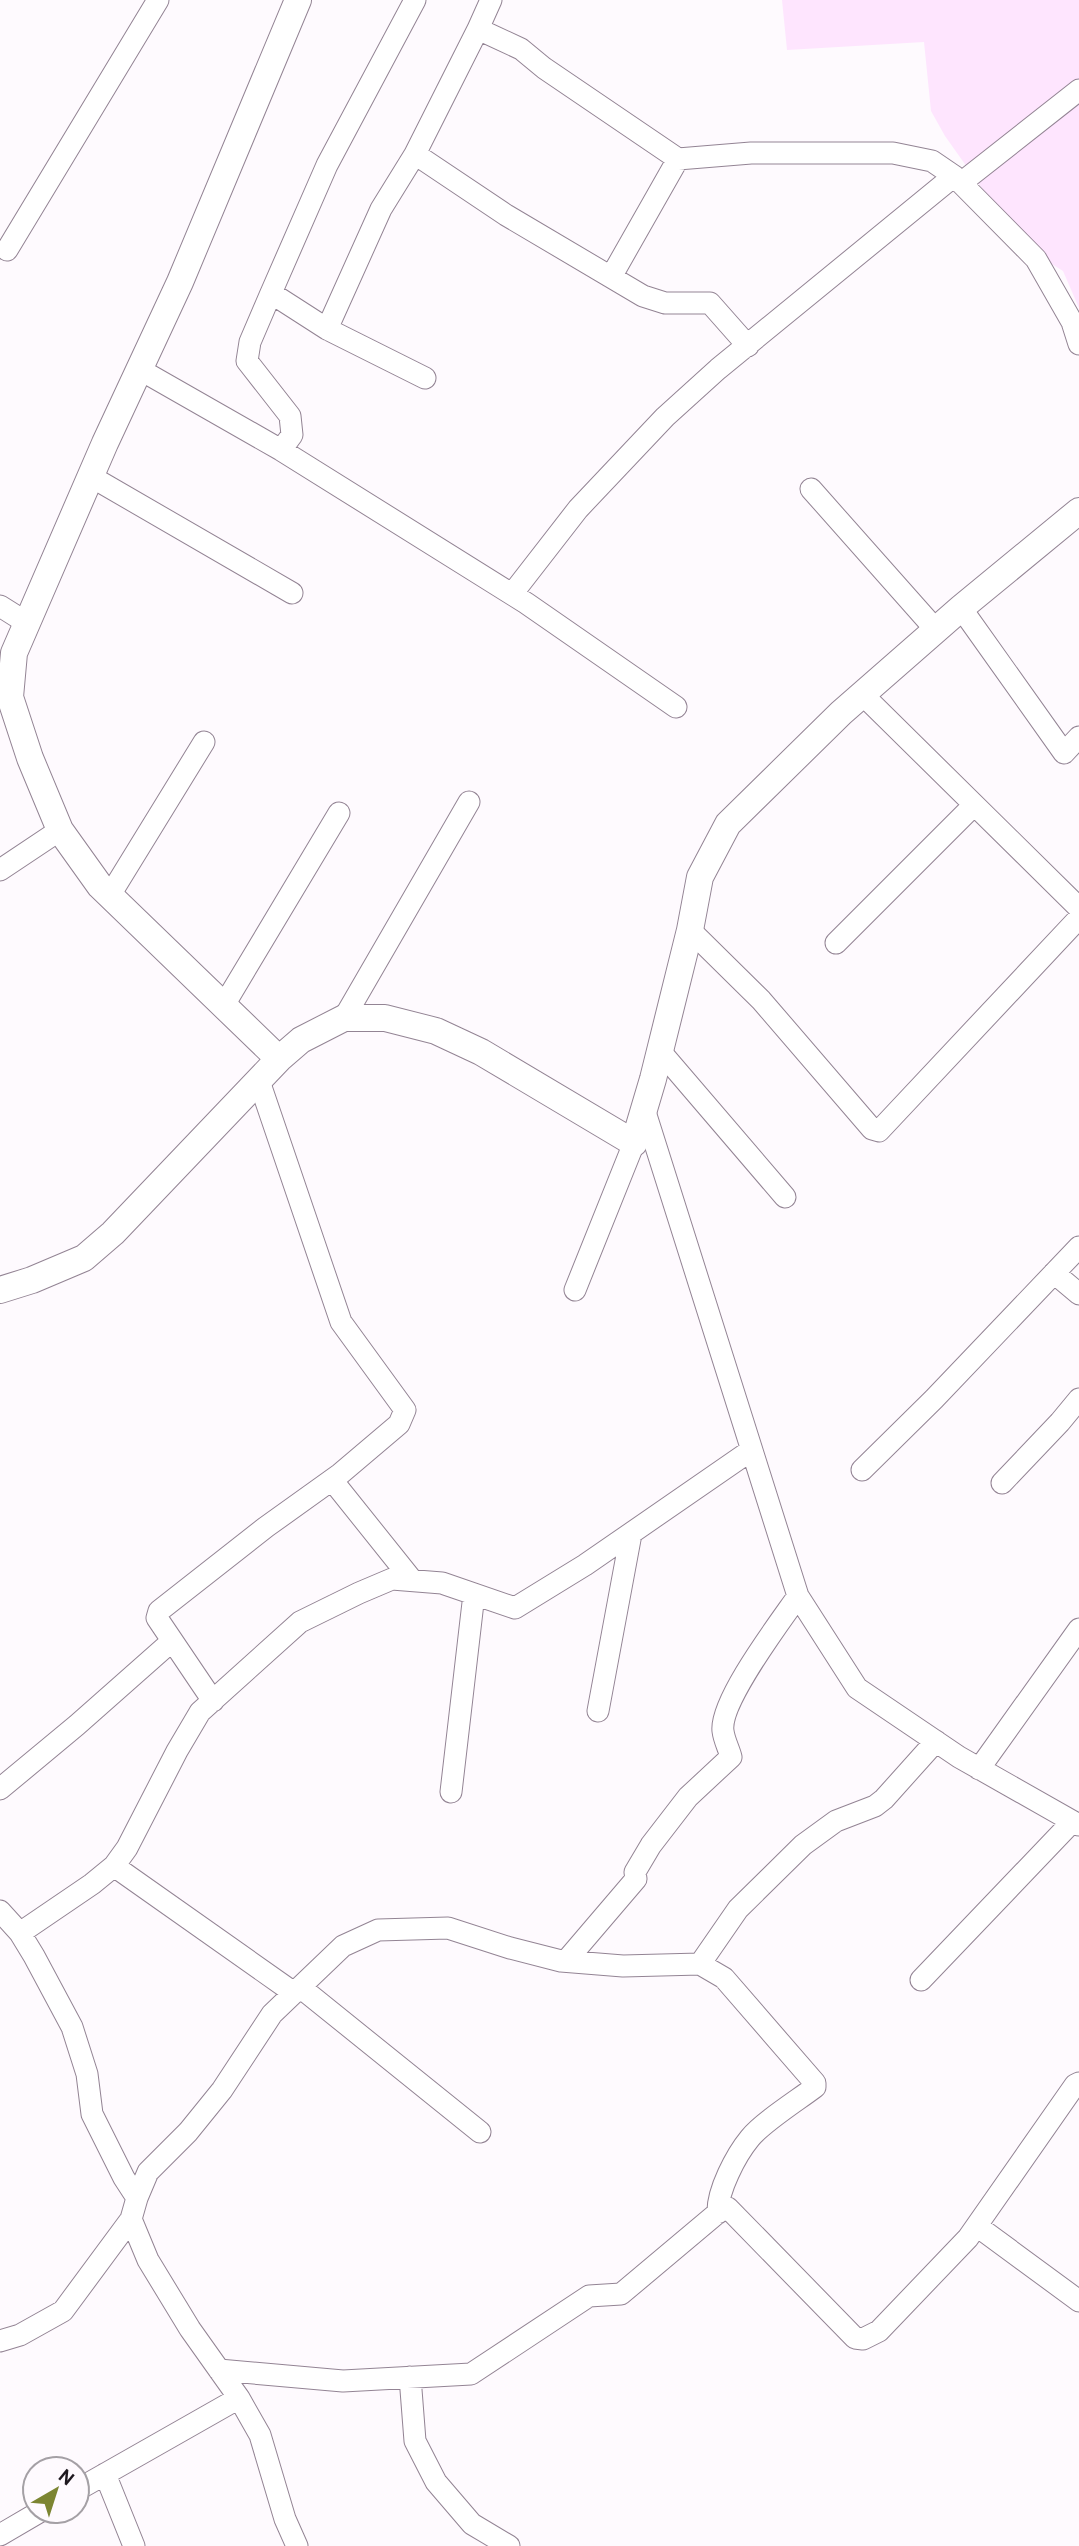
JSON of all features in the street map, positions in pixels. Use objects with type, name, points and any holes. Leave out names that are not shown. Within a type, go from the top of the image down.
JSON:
[{"type":"street","points":[[7,250],[158,0]]},
{"type":"street","points":[[279,1059],[100,886],[60,830],[30,758],[10,698],[14,653],[90,477],[180,282],[298,0]]},
{"type":"street","points":[[281,450],[292,435],[290,416],[247,361],[250,342],[327,165],[415,0]]},
{"type":"street","points":[[327,329],[381,209],[415,155],[491,0]]},
{"type":"street","points":[[478,29],[520,49],[555,76],[678,159],[751,153],[893,153],[932,161],[957,180],[1036,259],[1072,322],[1079,344]]},
{"type":"street","points":[[512,594],[578,509],[656,426],[718,369],[957,180],[1079,90]]},
{"type":"street","points":[[415,155],[506,215],[643,296],[666,303],[710,303],[748,346]]},
{"type":"street","points":[[611,277],[678,159]]},
{"type":"street","points":[[271,293],[327,329],[425,378]]},
{"type":"street","points":[[139,369],[281,450],[512,594],[676,707]]},
{"type":"street","points":[[90,477],[292,593]]},
{"type":"street","points":[[811,489],[936,630]]},
{"type":"street","points":[[575,1290],[645,1112],[690,930],[700,877],[729,824],[784,767],[862,694],[1079,511]]},
{"type":"street","points":[[0,606],[27,623]]},
{"type":"street","points":[[961,608],[1064,753],[1079,737]]},
{"type":"street","points":[[862,694],[1079,908]]},
{"type":"street","points":[[110,895],[204,742]]},
{"type":"street","points":[[344,1018],[470,802]]},
{"type":"street","points":[[836,943],[974,805]]},
{"type":"street","points":[[224,1005],[339,813]]},
{"type":"street","points":[[0,870],[60,830]]},
{"type":"street","points":[[690,930],[761,1000],[873,1129],[879,1131],[1079,918]]},
{"type":"street","points":[[0,1290],[84,1258],[113,1233],[279,1059],[301,1040],[344,1018],[385,1018],[436,1031],[481,1052],[634,1143]]},
{"type":"street","points":[[660,1051],[785,1198]]},
{"type":"street","points":[[213,1701],[157,1618],[159,1611],[266,1527],[332,1480],[398,1423],[405,1410],[341,1322],[259,1080]]},
{"type":"street","points":[[645,1112],[798,1597],[857,1688],[979,1769],[1076,1823],[921,1979]]},
{"type":"street","points":[[862,1470],[1079,1247]]},
{"type":"street","points":[[1054,1273],[1079,1294]]},
{"type":"street","points":[[1002,1483],[1079,1399]]},
{"type":"street","points":[[20,1933],[114,1866],[127,1848],[200,1712],[300,1622],[392,1579],[442,1583],[515,1608],[585,1565],[750,1451]]},
{"type":"street","points":[[332,1480],[412,1580]]},
{"type":"street","points":[[598,1710],[631,1534]]},
{"type":"street","points":[[451,1792],[474,1594]]},
{"type":"street","points":[[566,1961],[636,1879],[635,1872],[651,1845],[688,1797],[732,1757],[723,1730],[724,1715],[751,1664],[798,1597]]},
{"type":"street","points":[[979,1769],[1079,1629]]},
{"type":"street","points":[[0,1789],[172,1641]]},
{"type":"street","points":[[700,1964],[738,1909],[803,1845],[836,1821],[875,1806],[884,1799],[936,1741]]},
{"type":"street","points":[[114,1866],[297,1990],[480,2132]]},
{"type":"street","points":[[0,1911],[20,1933],[72,2027],[87,2074],[92,2114],[137,2198]]},
{"type":"street","points":[[0,2340],[20,2335],[64,2311],[131,2219],[148,2172],[188,2132],[222,2090],[272,2014],[343,1946],[378,1930],[447,1928],[510,1948],[566,1961],[623,1966],[700,1964],[724,1978],[816,2087],[750,2137],[730,2170],[717,2201],[718,2213]]},
{"type":"street","points":[[219,2370],[343,2381],[471,2374],[589,2295],[621,2294],[718,2213],[728,2208],[855,2337],[863,2339],[878,2331],[968,2238],[1079,2083]]},
{"type":"street","points":[[131,2219],[148,2260],[190,2329],[239,2398],[260,2435],[285,2519],[297,2546]]},
{"type":"street","points":[[977,2226],[1079,2301]]},
{"type":"street","points":[[410,2377],[415,2441],[436,2482],[472,2524],[509,2546]]},
{"type":"street","points":[[91,2482],[239,2398]]},
{"type":"street","points":[[105,2474],[134,2546]]},
{"type":"street","points":[[0,2535],[21,2523]]},
{"type":"shaded area","points":[[782,0],[1079,0],[1079,308],[1063,271],[1023,246],[945,136],[931,111],[924,42],[787,50]]}]
